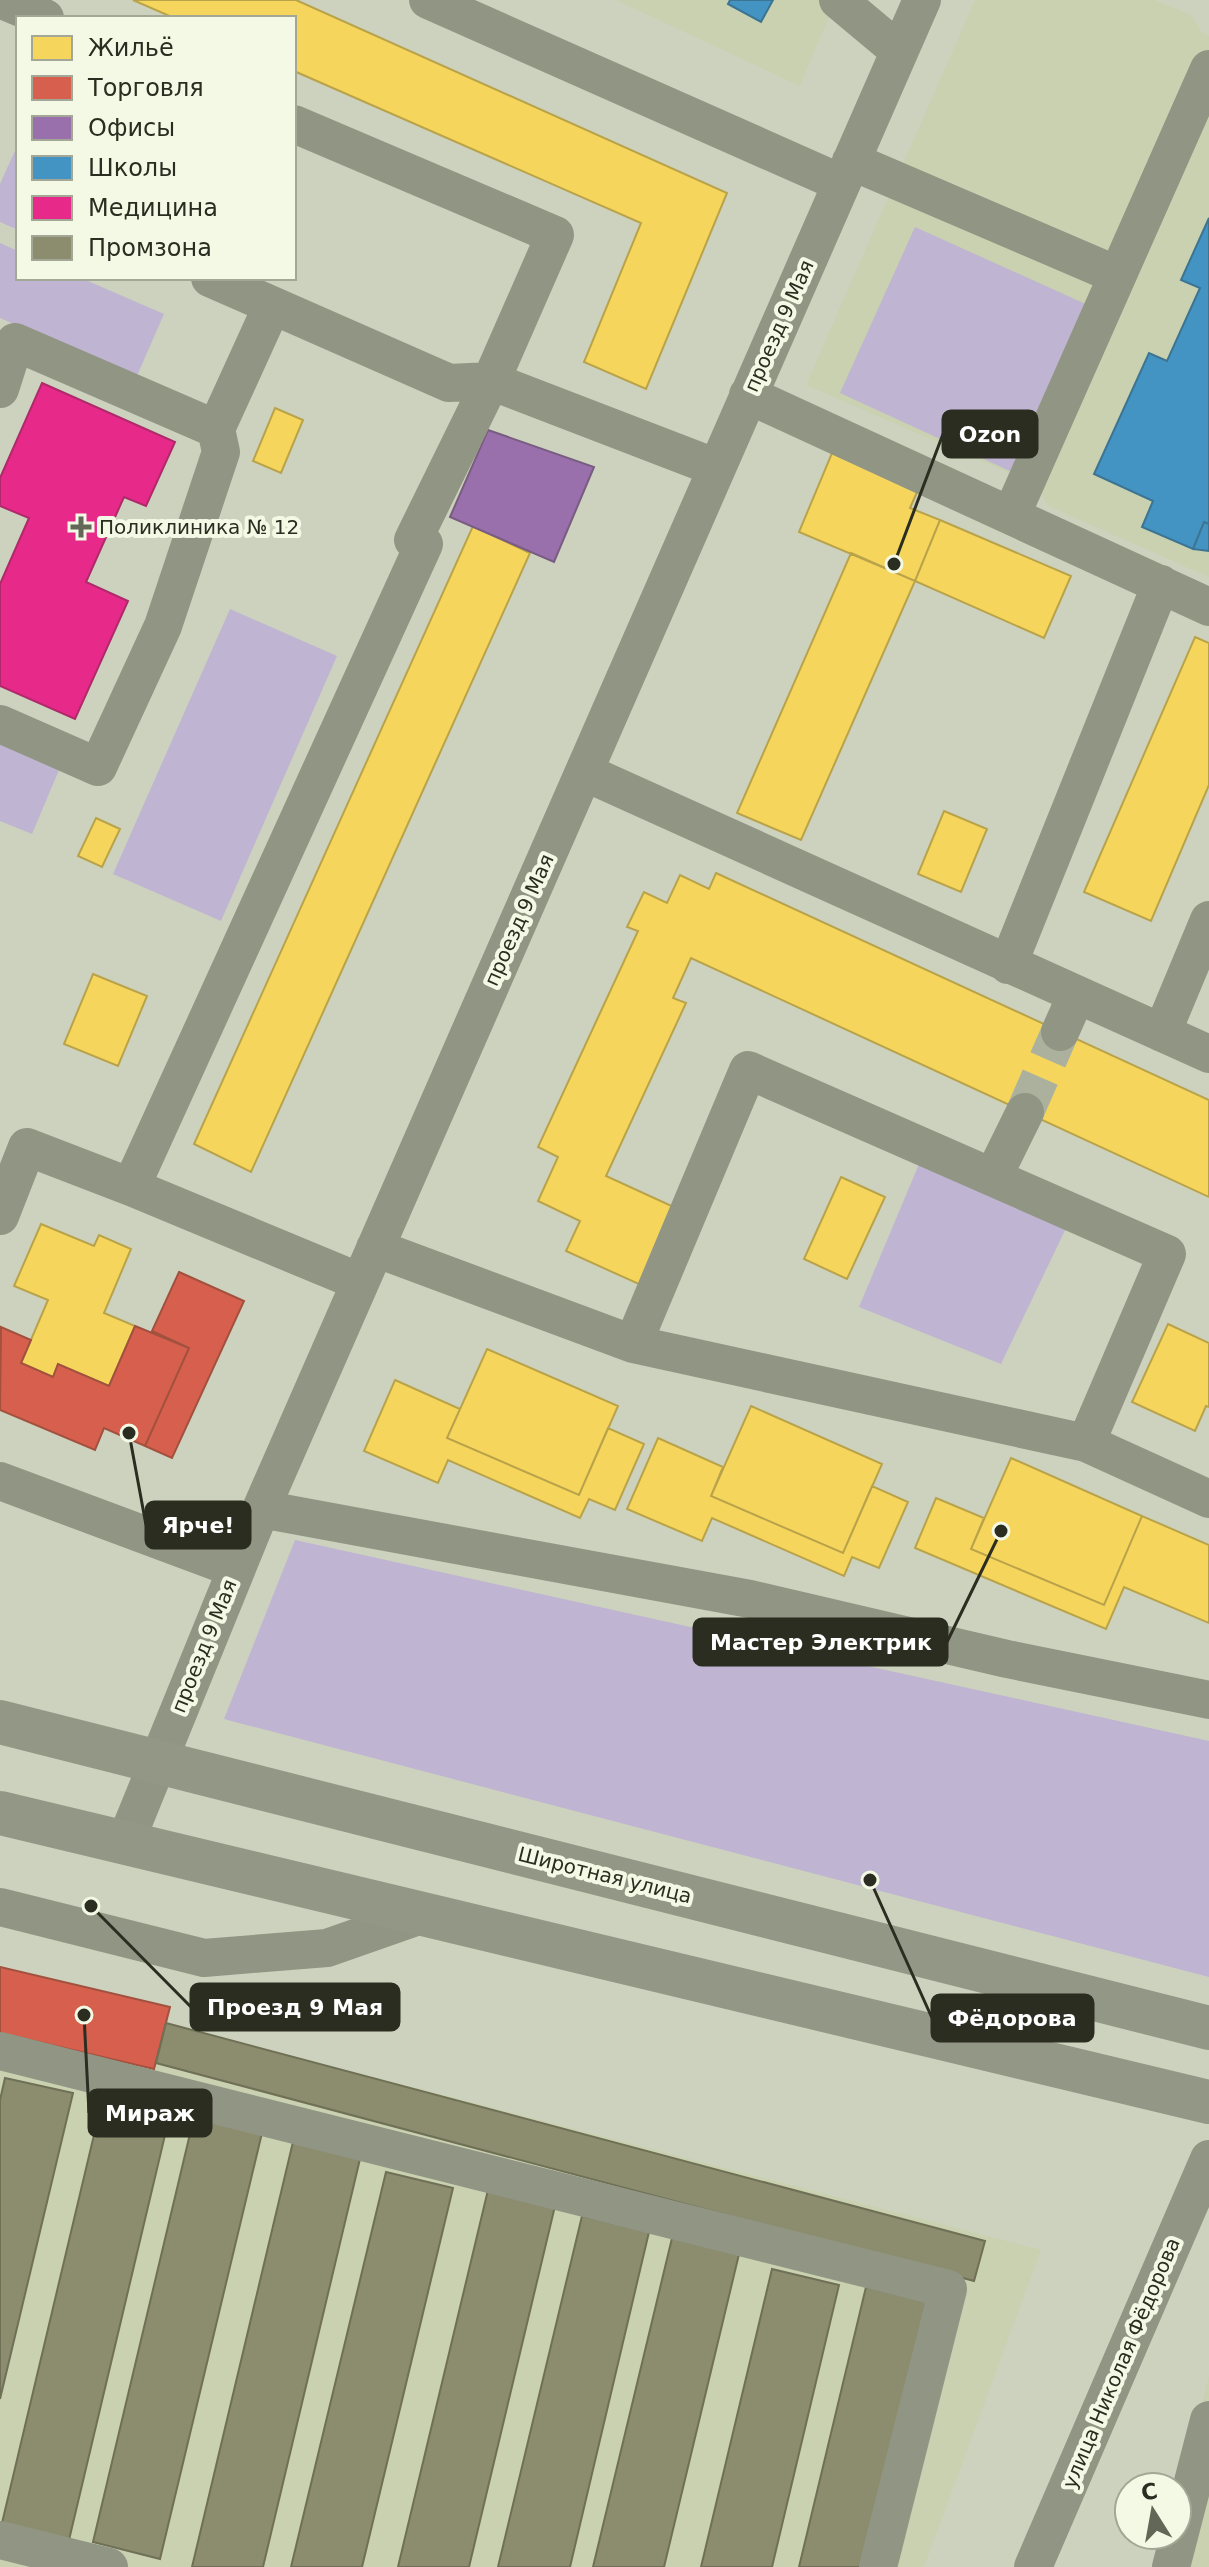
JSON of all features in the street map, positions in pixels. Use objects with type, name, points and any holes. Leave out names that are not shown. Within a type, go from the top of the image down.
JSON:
[{"type":"main road","name":"Широтная улица","points":[[0,1722],[1209,2028]]},
{"type":"main road","points":[[0,1813],[1209,2102]]},
{"type":"street","points":[[2,0],[40,16]]},
{"type":"street","points":[[428,0],[846,172],[1117,275]]},
{"type":"street","points":[[838,0],[899,51]]},
{"type":"street","name":"проезд 9 Мая","points":[[125,1843],[261,1509],[922,0]]},
{"type":"street","points":[[1011,516],[1209,69]]},
{"type":"street","points":[[131,1187],[424,544],[413,540],[491,381],[555,235],[296,125]]},
{"type":"street","points":[[214,280],[449,383],[491,381],[717,468]]},
{"type":"street","points":[[0,724],[98,767],[163,626],[221,452],[216,429],[272,306]]},
{"type":"street","points":[[0,389],[15,342],[216,429]]},
{"type":"street","points":[[748,395],[1209,607]]},
{"type":"street","points":[[1008,965],[1161,584]]},
{"type":"street","points":[[584,772],[1209,1054]]},
{"type":"street","points":[[1162,1033],[1209,920]]},
{"type":"street","points":[[1060,1032],[1076,996]]},
{"type":"street","points":[[633,1344],[748,1070],[1167,1254],[1086,1443]]},
{"type":"street","points":[[993,1177],[1025,1112]]},
{"type":"street","points":[[0,1216],[27,1147],[131,1187],[368,1265],[633,1344],[1086,1443],[1209,1499]]},
{"type":"street","points":[[0,1481],[236,1569]]},
{"type":"street","points":[[261,1509],[750,1599],[1007,1659],[1209,1700]]},
{"type":"street","points":[[0,1907],[204,1958],[327,1948],[424,1914]]},
{"type":"street","points":[[0,2051],[948,2289],[878,2567]]},
{"type":"street","name":"улица Николая Фёдорова","points":[[1033,2567],[1209,2159]]},
{"type":"street","points":[[1171,2567],[1209,2420]]},
{"type":"street","points":[[0,2540],[109,2567]]},
{"type":"shaded area","points":[[616,0],[836,0],[800,86]]},
{"type":"shaded area","points":[[975,0],[1155,0],[1191,15],[1202,32],[1209,36],[1209,577],[1048,506],[1037,485],[806,385]]},
{"type":"shaded area","points":[[16,148],[16,229],[0,222],[0,184]]},
{"type":"shaded area","points":[[915,227],[1090,306],[1014,473],[840,393]]},
{"type":"shaded area","points":[[0,243],[16,250],[16,280],[86,280],[164,314],[136,378],[0,318]]},
{"type":"shaded area","points":[[230,609],[337,656],[221,921],[113,874]]},
{"type":"shaded area","points":[[0,744],[59,770],[32,834],[0,821]]},
{"type":"shaded area","points":[[919,1164],[1068,1224],[1001,1364],[859,1307]]},
{"type":"shaded area","points":[[295,1540],[1209,1741],[1209,1977],[224,1719]]},
{"type":"shaded area","points":[[166,2023],[1041,2250],[924,2567],[0,2567],[0,2033],[154,2069]]},
{"type":"shaded area","points":[[1209,2376],[1209,2567],[1159,2567],[1163,2551],[1193,2551],[1193,2471],[1184,2471]]},
{"type":"building: Жильё","points":[[133,0],[296,0],[727,193],[646,389],[584,362],[641,223],[296,72],[296,16],[169,16]]},
{"type":"building: Жильё","points":[[275,408],[303,420],[281,473],[253,461]]},
{"type":"building: Жильё","points":[[832,453],[918,490],[910,508],[940,520],[915,581],[799,532]]},
{"type":"building: Жильё","points":[[940,520],[1071,576],[1044,638],[915,581]]},
{"type":"building: Жильё","points":[[473,526],[530,553],[251,1172],[194,1144]]},
{"type":"building: Жильё","points":[[851,553],[915,581],[801,840],[737,813]]},
{"type":"building: Жильё","points":[[1195,637],[1209,643],[1209,785],[1151,921],[1084,892]]},
{"type":"building: Жильё","points":[[944,811],[987,829],[961,892],[918,874]]},
{"type":"building: Жильё","points":[[96,818],[120,829],[102,867],[78,856]]},
{"type":"building: Жильё","points":[[716,873],[1209,1100],[1209,1197],[691,958],[673,998],[686,1003],[606,1176],[676,1208],[641,1285],[566,1251],[580,1221],[538,1201],[558,1157],[538,1147],[638,931],[627,927],[644,892],[667,903],[680,875],[709,889]]},
{"type":"building: Жильё","points":[[93,974],[147,996],[118,1066],[64,1044]]},
{"type":"building: Жильё","points":[[841,1177],[885,1197],[847,1279],[804,1259]]},
{"type":"building: Жильё","points":[[41,1224],[94,1246],[99,1235],[131,1249],[104,1313],[135,1326],[109,1386],[58,1364],[53,1377],[21,1363],[48,1300],[14,1286]]},
{"type":"building: Жильё","points":[[1168,1324],[1209,1343],[1209,1407],[1206,1406],[1195,1431],[1132,1402]]},
{"type":"building: Жильё","points":[[487,1349],[618,1406],[579,1495],[447,1438]]},
{"type":"building: Жильё","points":[[395,1380],[460,1409],[447,1438],[579,1495],[608,1428],[644,1444],[615,1510],[589,1499],[580,1518],[448,1460],[438,1483],[364,1451]]},
{"type":"building: Жильё","points":[[751,1406],[882,1464],[843,1553],[711,1496]]},
{"type":"building: Жильё","points":[[658,1438],[723,1467],[711,1496],[843,1553],[872,1486],[908,1502],[879,1568],[852,1557],[844,1576],[712,1518],[702,1541],[627,1509]]},
{"type":"building: Жильё","points":[[1011,1458],[1142,1516],[1104,1605],[971,1549]]},
{"type":"building: Жильё","points":[[936,1498],[984,1518],[971,1549],[1104,1605],[1142,1516],[1209,1545],[1209,1623],[1124,1587],[1106,1629],[915,1548]]},
{"type":"building: Торговля","points":[[179,1272],[244,1301],[172,1458],[145,1446],[189,1348],[152,1331]]},
{"type":"building: Торговля","points":[[135,1326],[189,1348],[145,1446],[104,1428],[95,1450],[0,1410],[1,1327],[31,1340],[21,1363],[53,1377],[58,1364],[109,1386]]},
{"type":"building: Торговля","points":[[0,1967],[170,2007],[154,2069],[0,2033]]},
{"type":"building: Офисы","points":[[488,430],[594,467],[554,562],[450,517]]},
{"type":"building: Школы","points":[[730,0],[773,0],[761,22],[728,4]]},
{"type":"building: Школы","points":[[1209,218],[1209,524],[1204,522],[1193,549],[1142,527],[1153,501],[1094,474],[1149,353],[1167,361],[1200,288],[1181,280]]},
{"type":"building: Школы","points":[[1204,522],[1209,524],[1209,551],[1193,549]]},
{"type":"building: Медицина","points":[[42,383],[175,442],[146,506],[124,497],[86,582],[128,601],[75,719],[0,686],[0,584],[29,518],[0,506],[0,478]]},
{"type":"building: Промзона","points":[[166,2023],[985,2241],[974,2281],[156,2063]]},
{"type":"building: Промзона","points":[[5,2078],[73,2093],[0,2399],[0,2100]]},
{"type":"building: Промзона","points":[[103,2097],[170,2114],[69,2540],[2,2523]]},
{"type":"building: Промзона","points":[[194,2117],[262,2133],[160,2559],[93,2542]]},
{"type":"building: Промзона","points":[[293,2142],[360,2159],[263,2567],[192,2567]]},
{"type":"building: Промзона","points":[[386,2172],[453,2188],[362,2567],[291,2567]]},
{"type":"building: Промзона","points":[[488,2190],[555,2206],[469,2567],[398,2567]]},
{"type":"building: Промзона","points":[[582,2216],[649,2232],[570,2567],[498,2567]]},
{"type":"building: Промзона","points":[[673,2234],[740,2250],[664,2567],[593,2567]]},
{"type":"building: Промзона","points":[[772,2269],[839,2285],[772,2567],[701,2567]]},
{"type":"building: Промзона","points":[[866,2287],[933,2303],[870,2567],[799,2567]]},
{"type":"tunnel","points":[[1025,1112],[1060,1032]]},
{"type":"place","name":"Поликлиника № 12","points":[[81,527]]},
{"type":"place","name":"Ozon","points":[[894,564]]},
{"type":"place","name":"Ярче!","points":[[129,1433]]},
{"type":"place","name":"Мастер Электрик","points":[[1001,1531]]},
{"type":"place","name":"Фёдорова","points":[[870,1880]]},
{"type":"place","name":"Проезд 9 Мая","points":[[91,1906]]},
{"type":"place","name":"Мираж","points":[[84,2015]]}]
